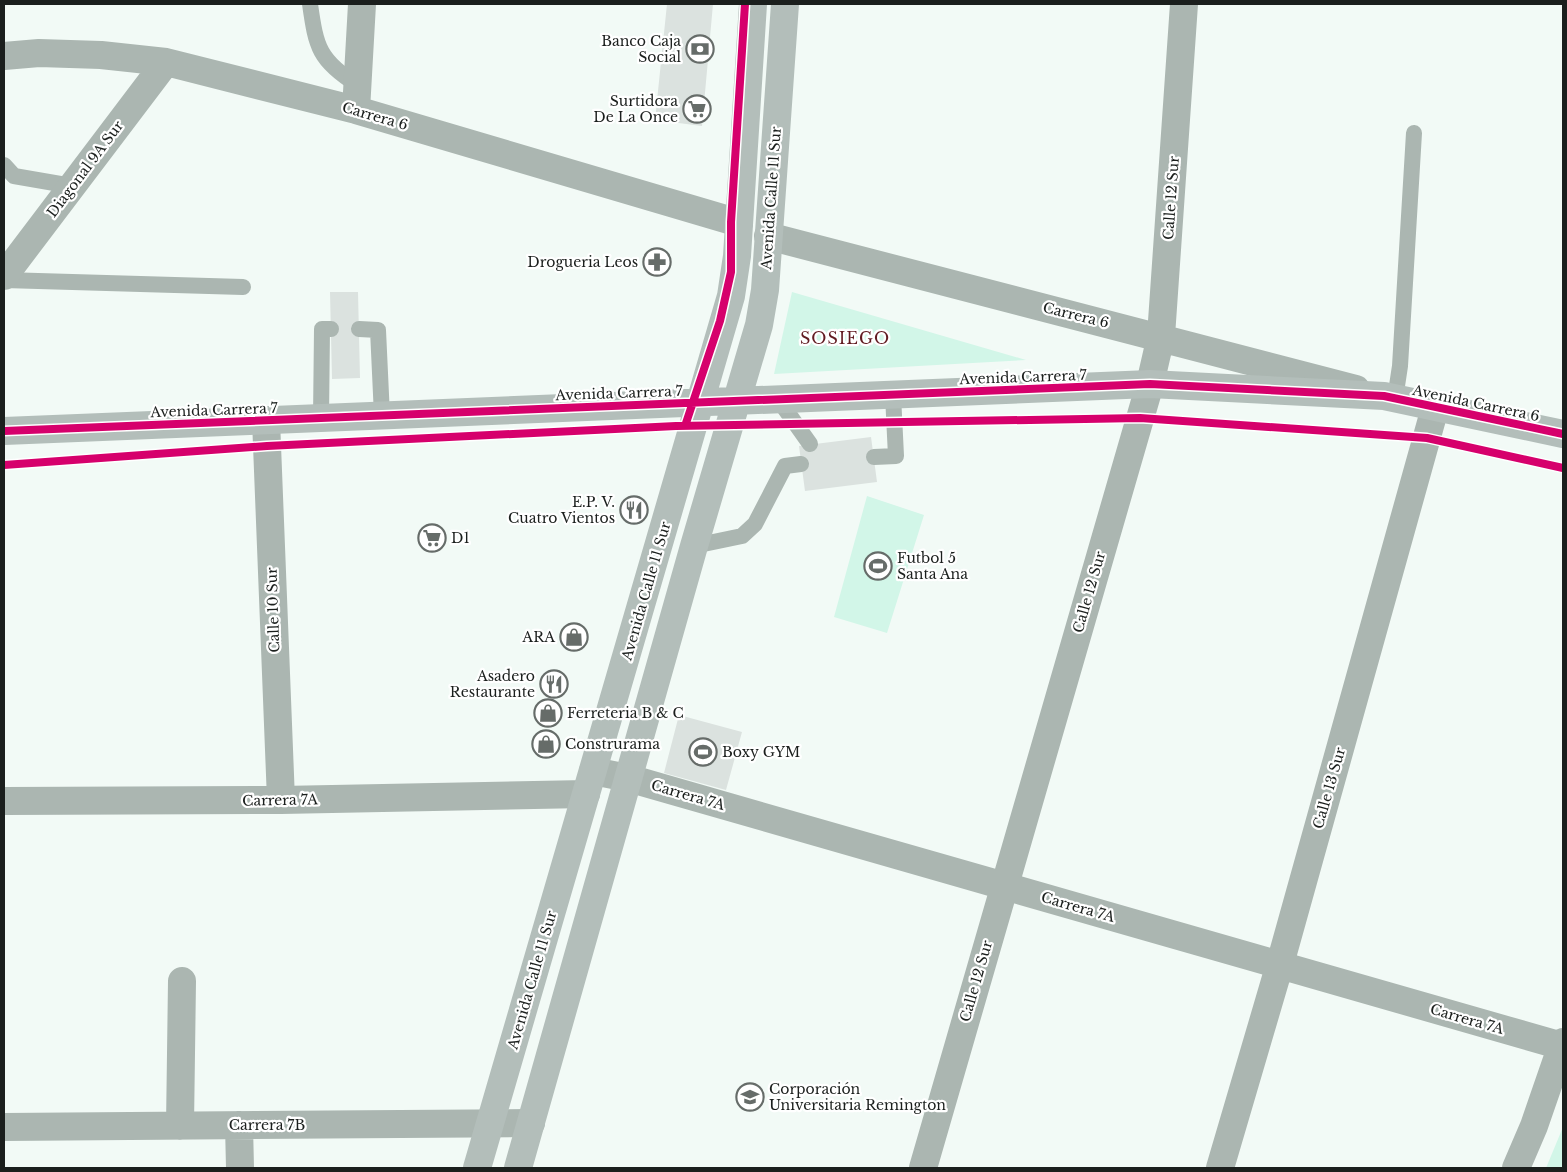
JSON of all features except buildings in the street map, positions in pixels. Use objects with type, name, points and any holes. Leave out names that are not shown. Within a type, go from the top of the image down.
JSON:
[{"type":"main road","name":"Avenida Calle 11 Sur","points":[[478,1168],[702,402],[731,296],[739,224],[753,4]]},
{"type":"main road","name":"Avenida Calle 11 Sur","points":[[518,1168],[763,307],[785,4]]},
{"type":"main road","name":"Avenida Carrera 7","points":[[4,431],[1150,384],[1390,397]]},
{"type":"main road","name":"Avenida Carrera 6","points":[[1390,397],[1563,434]]},
{"type":"street","points":[[357,97],[362,4]]},
{"type":"street","name":"Calle 12 Sur","points":[[923,1168],[1003,886],[1150,384],[1161,336],[1184,4]]},
{"type":"street","name":"Carrera 6","points":[[4,56],[39,54],[101,55],[166,62],[357,97],[739,224]]},
{"type":"street","name":"Diagonal 9A Sur","points":[[4,276],[166,62]]},
{"type":"street","name":"Carrera 6","points":[[768,236],[1161,336],[1390,397]]},
{"type":"street","name":"Calle 13 Sur","points":[[1220,1168],[1280,964],[1435,408]]},
{"type":"street","name":"Calle 10 Sur","points":[[266,420],[281,800]]},
{"type":"street","name":"Carrera 7A","points":[[4,801],[281,800],[590,782],[628,778],[1563,1044]]},
{"type":"street","points":[[180,1126],[182,981]]},
{"type":"street","points":[[1516,1168],[1534,1126],[1563,1044]]},
{"type":"street","name":"Carrera 7B","points":[[4,1127],[530,1123]]},
{"type":"street","points":[[239,1125],[240,1168]]},
{"type":"lane","points":[[310,4],[315,42],[357,97]]},
{"type":"lane","points":[[1390,397],[1400,366],[1414,133]]},
{"type":"lane","points":[[4,165],[14,176],[72,186]]},
{"type":"lane","points":[[4,280],[243,287]]},
{"type":"lane","points":[[321,418],[322,329],[331,329]]},
{"type":"lane","points":[[359,329],[378,330],[382,416]]},
{"type":"lane","points":[[874,458],[896,456],[893,395]]},
{"type":"lane","points":[[778,399],[810,444]]},
{"type":"lane","points":[[694,546],[742,536],[755,524],[785,466],[801,464]]},
{"type":"green space","points":[[792,292],[1026,360],[774,374]]},
{"type":"green space","name":"Futbol 5 Santa Ana","points":[[867,496],[924,515],[887,633],[834,617]]},
{"type":"green space","points":[[1563,1127],[1563,1168],[1546,1168]]},
{"type":"cycle path","points":[[685,426],[720,321],[731,272],[731,222],[745,4]]},
{"type":"cycle path","points":[[4,431],[1150,384],[1384,396],[1563,434]]},
{"type":"cycle path","points":[[4,465],[267,446],[676,426],[1140,418],[1427,438],[1563,468]]},
{"type":"place","name":"Banco Caja Social","points":[[700,49]]},
{"type":"place","name":"Surtidora De La Once","points":[[697,109]]},
{"type":"place","name":"Drogueria Leos","points":[[657,262]]},
{"type":"place","name":"E.P. V. Cuatro Vientos","points":[[634,510]]},
{"type":"place","name":"D1","points":[[432,538]]},
{"type":"place","name":"Futbol 5 Santa Ana","points":[[878,566]]},
{"type":"place","name":"ARA","points":[[574,637]]},
{"type":"place","name":"Asadero Restaurante","points":[[554,684]]},
{"type":"place","name":"Ferreteria B & C","points":[[548,713]]},
{"type":"place","name":"Construrama","points":[[546,744]]},
{"type":"place","name":"Boxy GYM","points":[[703,752]]},
{"type":"place","name":"Corporación Universitaria Remington","points":[[750,1097]]},
{"type":"district","name":"SOSIEGO","points":[[845,338]]}]
